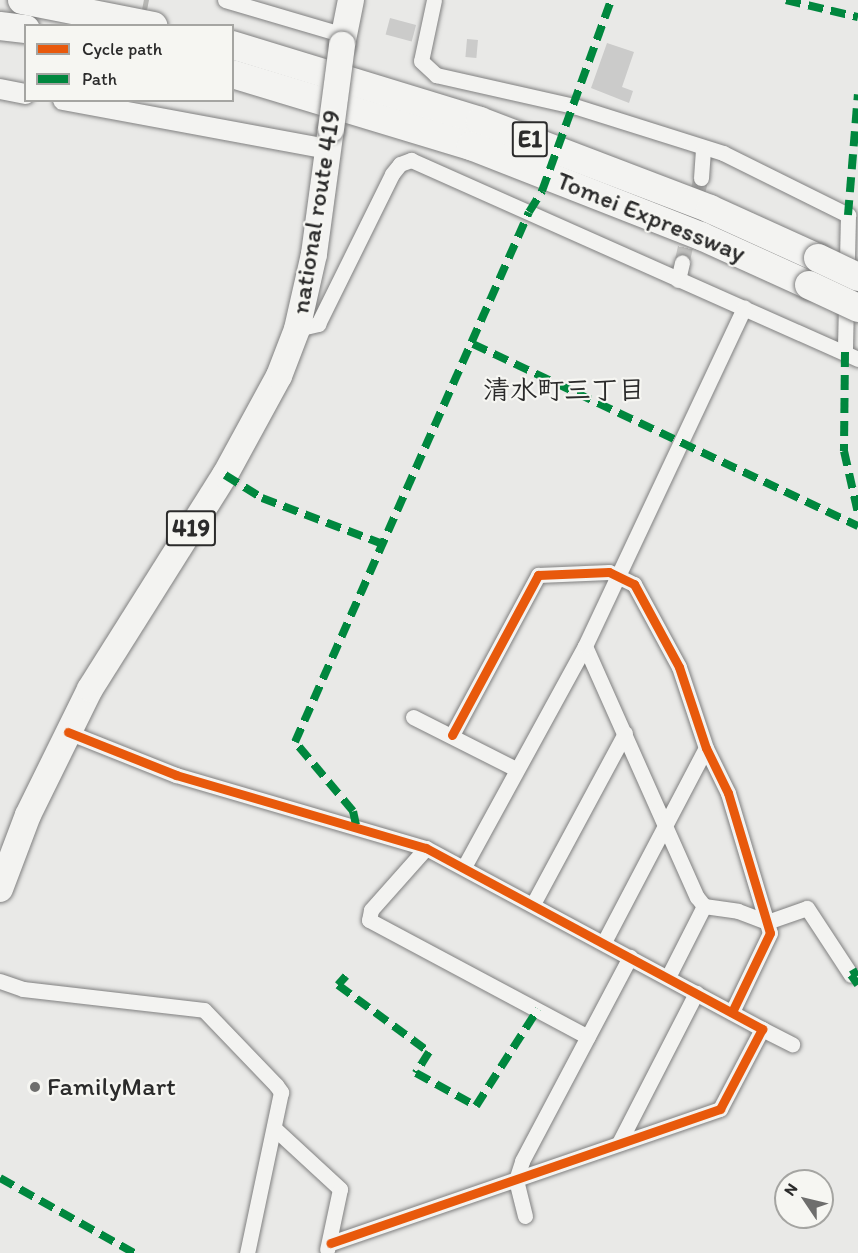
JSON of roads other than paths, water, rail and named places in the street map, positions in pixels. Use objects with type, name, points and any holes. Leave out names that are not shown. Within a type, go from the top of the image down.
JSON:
[{"type":"highway","points":[[22,0],[143,24]]},
{"type":"highway","name":"national route 419","points":[[0,889],[28,815],[90,689],[259,416],[297,329],[314,254],[343,40],[351,0]]},
{"type":"highway","points":[[0,26],[24,29]]},
{"type":"highway","name":"Tomei Expressway","points":[[234,46],[480,120],[699,205],[858,277]]},
{"type":"highway","name":"Tomei Expressway","points":[[234,75],[471,146],[700,236],[858,308]]},
{"type":"street","points":[[225,0],[343,40]]},
{"type":"street","points":[[297,329],[313,329],[318,324],[392,174],[400,164],[411,160],[851,355],[848,215],[723,153],[574,106],[436,75],[421,61],[434,0]]},
{"type":"street","points":[[0,89],[24,94]]},
{"type":"street","points":[[77,102],[329,139]]},
{"type":"street","points":[[700,178],[703,148]]},
{"type":"street","points":[[678,280],[682,262]]},
{"type":"street","points":[[464,867],[585,646],[744,308]]},
{"type":"street","points":[[452,735],[533,580],[545,573],[595,571],[619,576],[639,590],[679,668],[706,748],[728,794],[767,922],[767,942],[732,1012]]},
{"type":"street","points":[[585,646],[704,906]]},
{"type":"street","points":[[413,717],[516,769]]},
{"type":"street","points":[[68,732],[176,775],[426,848],[792,1044]]},
{"type":"street","points":[[533,904],[625,733]]},
{"type":"street","points":[[604,942],[706,748]]},
{"type":"street","points":[[426,848],[371,910],[369,920],[588,1037]]},
{"type":"street","points":[[704,906],[738,911],[767,922],[807,908],[851,975]]},
{"type":"street","points":[[668,977],[704,906]]},
{"type":"street","points":[[525,1216],[516,1180],[630,957]]},
{"type":"street","points":[[0,981],[23,989],[204,1010],[280,1092],[247,1253]]},
{"type":"street","points":[[619,1143],[696,993]]},
{"type":"street","points":[[328,1248],[720,1109],[762,1029]]},
{"type":"street","points":[[273,1128],[340,1189],[328,1248]]},
{"type":"waterway","points":[[143,15],[146,0]]},
{"type":"tunnel","points":[[682,262],[701,178]]},
{"type":"place","name":"FamilyMart","points":[[35,1087]]},
{"type":"district","name":"清水町三丁目","points":[[564,390]]}]
